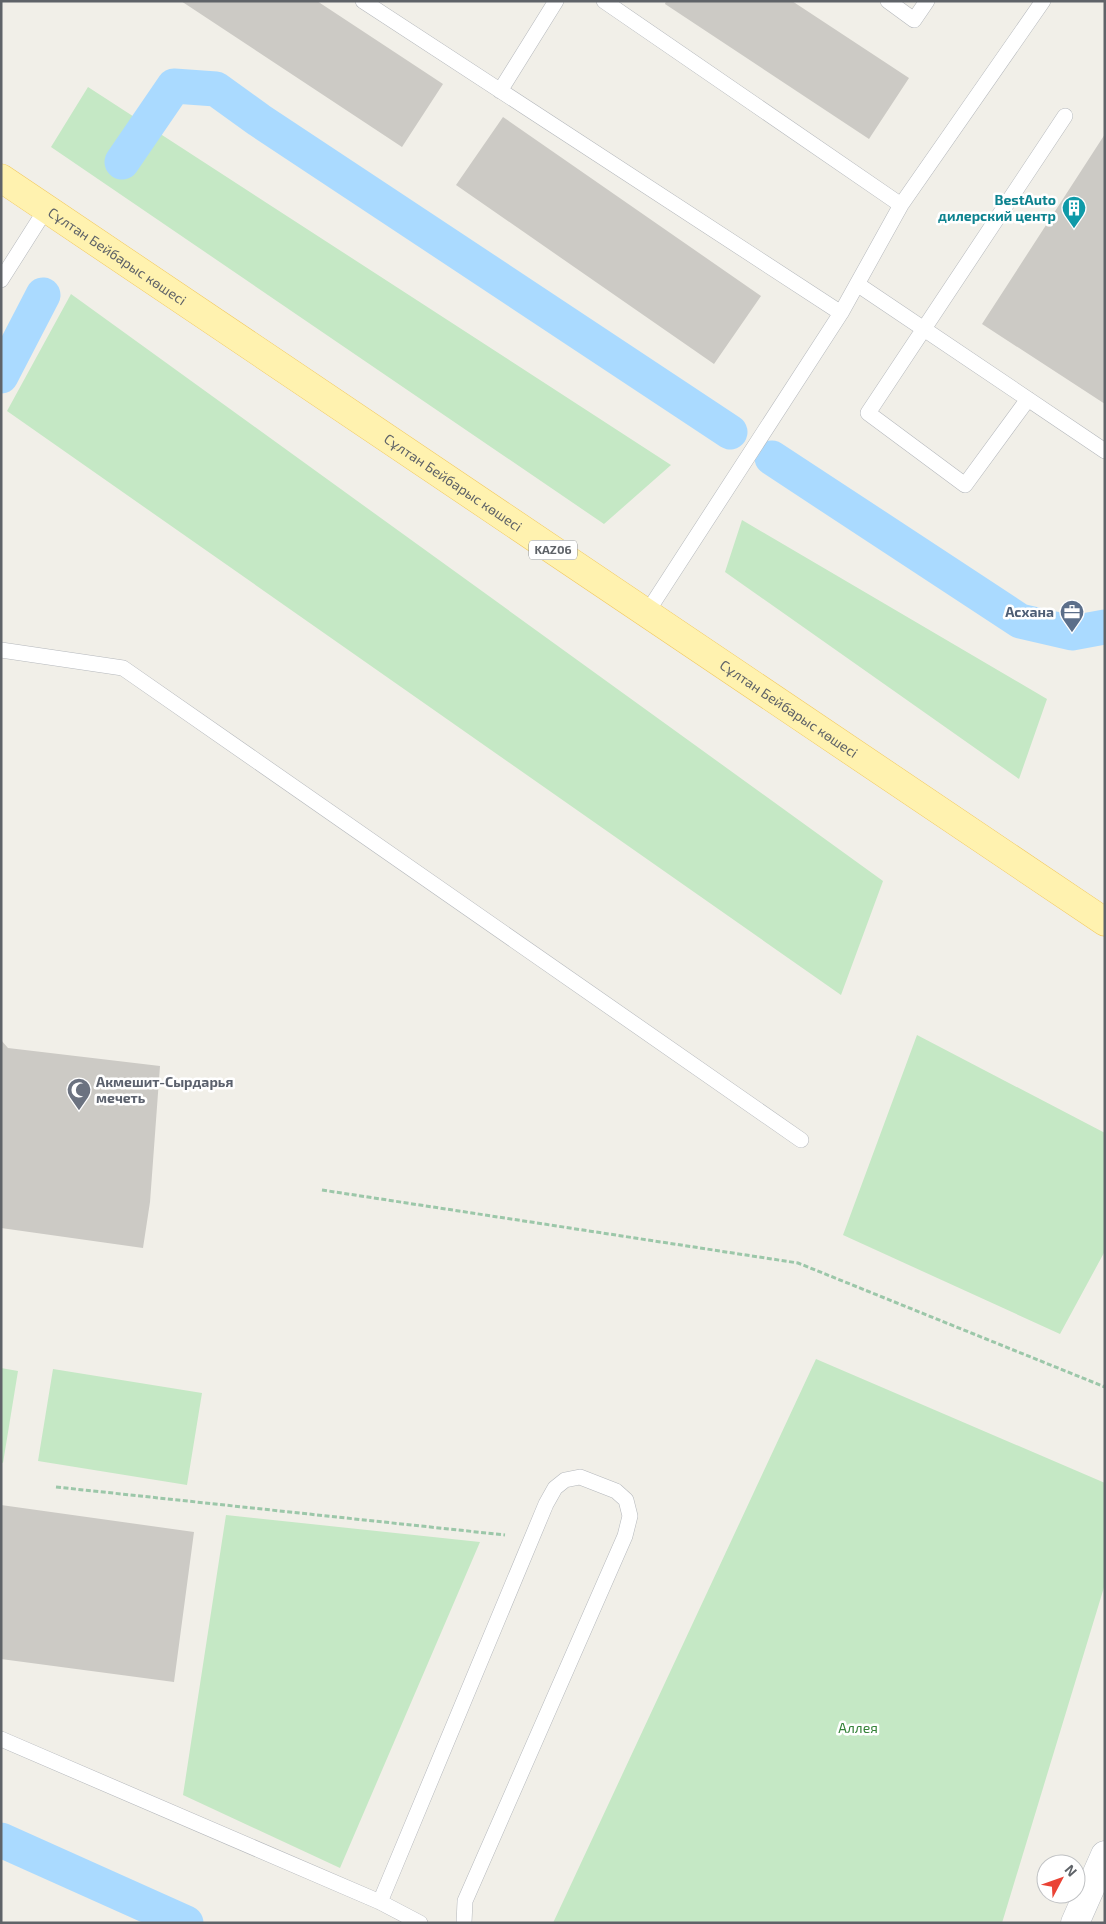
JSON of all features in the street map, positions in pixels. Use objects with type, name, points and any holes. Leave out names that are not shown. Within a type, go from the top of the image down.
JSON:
[{"type":"main road","name":"Сұлтан Бейбарыс көшесі","points":[[1,178],[1105,922]]},
{"type":"main road","points":[[1075,1923],[1105,1855]]},
{"type":"lane","points":[[363,1],[841,313]]},
{"type":"lane","points":[[500,91],[556,1]]},
{"type":"lane","points":[[888,1],[914,20],[927,1]]},
{"type":"lane","points":[[646,614],[841,313],[901,205],[1043,1]]},
{"type":"lane","points":[[610,3],[901,205]]},
{"type":"lane","points":[[1028,399],[965,485],[868,413],[1065,116]]},
{"type":"lane","points":[[1,280],[46,209]]},
{"type":"lane","points":[[857,284],[1105,451]]},
{"type":"lane","points":[[1,650],[123,668],[801,1140]]},
{"type":"lane","points":[[380,1902],[546,1504],[555,1488],[565,1480],[580,1476],[616,1491],[626,1500],[630,1516],[625,1536],[465,1901],[464,1923]]},
{"type":"lane","points":[[1,1738],[380,1902],[420,1923]]},
{"type":"path","points":[[322,1190],[798,1263],[1105,1387]]},
{"type":"path","points":[[56,1487],[505,1535]]},
{"type":"green space","points":[[88,87],[671,465],[604,524],[51,147]]},
{"type":"green space","points":[[71,294],[883,881],[841,995],[7,411]]},
{"type":"green space","points":[[742,520],[1047,699],[1019,779],[725,572]]},
{"type":"green space","points":[[917,1035],[1105,1133],[1105,1251],[1060,1334],[843,1235]]},
{"type":"green space","name":"Аллея","points":[[816,1359],[1105,1483],[1105,1584],[1002,1923],[553,1923]]},
{"type":"green space","points":[[1,1368],[18,1371],[3,1463],[1,1462]]},
{"type":"green space","points":[[53,1369],[202,1393],[187,1485],[38,1461]]},
{"type":"green space","points":[[226,1515],[480,1542],[340,1868],[183,1795]]},
{"type":"building","points":[[181,1],[317,1],[443,84],[402,147]]},
{"type":"building","points":[[666,1],[792,1],[909,78],[869,139],[665,4]]},
{"type":"building","points":[[503,117],[761,296],[714,364],[456,185]]},
{"type":"building","name":"BestAuto дилерский центр","points":[[1105,134],[1105,404],[982,324]]},
{"type":"building","name":"Акмешит-Сырдарья мечеть","points":[[1,1040],[8,1048],[160,1066],[150,1202],[143,1248],[1,1228]]},
{"type":"building","points":[[1,1505],[194,1532],[174,1682],[1,1659]]},
{"type":"waterway","points":[[122,162],[174,86],[216,89],[259,120],[730,432]]},
{"type":"waterway","points":[[1,376],[43,295]]},
{"type":"waterway","points":[[772,458],[1020,621],[1072,633],[1105,627]]},
{"type":"waterway","points":[[1,1840],[186,1923]]},
{"type":"place","name":"BestAuto дилерский центр","points":[[1074,229]]},
{"type":"place","name":"Асхана","points":[[1072,633]]},
{"type":"place","name":"Акмешит-Сырдарья мечеть","points":[[79,1111]]}]
